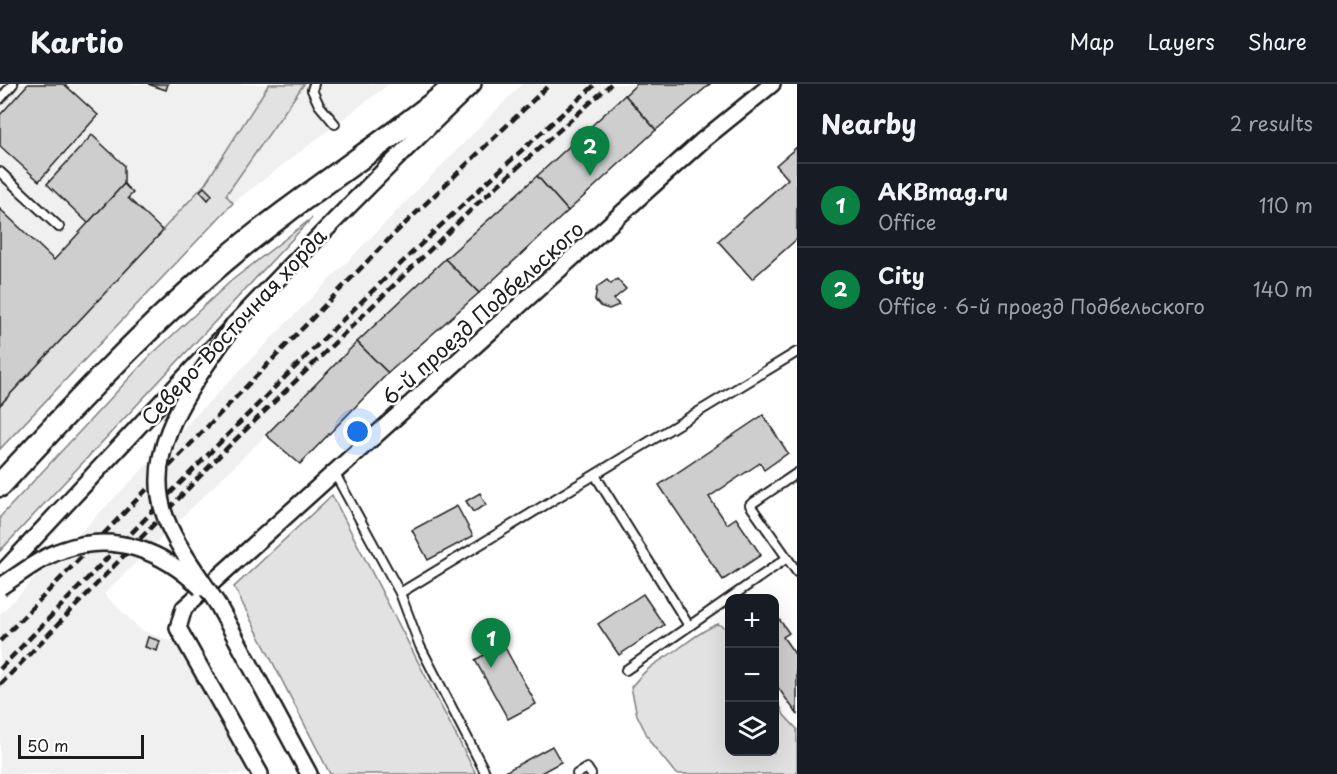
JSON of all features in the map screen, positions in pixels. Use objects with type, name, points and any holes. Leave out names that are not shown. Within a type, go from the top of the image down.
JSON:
[{"type":"main road","name":"Северо-Восточная хорда","points":[[0,485],[112,364],[169,309],[227,258],[306,196],[414,120],[458,84]]},
{"type":"street","name":"Северо-Восточная хорда","points":[[0,575],[234,324],[387,165],[473,84]]},
{"type":"street","name":"6-й проезд Подбельского","points":[[260,774],[178,628],[184,608],[703,140],[772,84]]},
{"type":"street","points":[[234,324],[171,424],[158,472],[161,502],[170,527],[218,605],[309,774]]},
{"type":"street","points":[[0,587],[63,550],[109,542],[137,547],[162,558],[196,584],[218,605]]},
{"type":"lane","points":[[0,99],[13,84]]},
{"type":"lane","points":[[314,84],[312,90],[319,105],[335,124]]},
{"type":"lane","points":[[0,172],[58,227]]},
{"type":"lane","points":[[400,593],[797,352]]},
{"type":"lane","points":[[334,472],[400,593],[420,646],[486,774]]},
{"type":"lane","points":[[797,473],[750,505],[797,572]]},
{"type":"lane","points":[[595,475],[689,626]]},
{"type":"lane","points":[[626,670],[787,558]]},
{"type":"lane","points":[[577,774],[587,768],[591,774]]},
{"type":"shaded area","points":[[0,84],[269,84],[205,184],[0,405]]},
{"type":"shaded area","points":[[269,84],[304,84],[226,195],[233,203],[0,449],[0,405],[205,184]]},
{"type":"shaded area","points":[[304,84],[389,84],[233,203],[226,195]]},
{"type":"shaded area","points":[[522,84],[637,84],[357,342],[104,594],[141,630],[176,643],[248,774],[0,774],[0,614]]},
{"type":"shaded area","points":[[312,218],[0,551],[0,517],[150,356],[231,281]]},
{"type":"shaded area","points":[[332,495],[476,774],[330,774],[234,587]]},
{"type":"shaded area","points":[[718,624],[725,627],[725,756],[779,756],[779,703],[784,715],[797,729],[797,774],[676,774],[651,743],[637,715],[631,687],[653,665]]},
{"type":"building","points":[[28,84],[64,84],[98,115],[39,181],[0,146],[0,115]]},
{"type":"building","points":[[148,84],[168,84],[166,90]]},
{"type":"building","points":[[637,84],[710,84],[656,130],[625,95]]},
{"type":"building","points":[[625,95],[656,130],[568,211],[537,176]]},
{"type":"building","points":[[92,135],[124,165],[124,184],[88,223],[47,184]]},
{"type":"building","points":[[797,147],[797,239],[752,279],[718,241],[788,179],[776,165]]},
{"type":"building","points":[[537,176],[568,211],[479,293],[445,259]]},
{"type":"building","points":[[124,184],[133,193],[128,198],[163,231],[0,405],[0,209],[54,260]]},
{"type":"building","points":[[204,187],[212,195],[208,200],[200,191]]},
{"type":"building","points":[[445,259],[479,293],[388,373],[357,342]]},
{"type":"building","points":[[617,279],[626,289],[614,299],[619,305],[609,309],[600,306],[595,300],[597,287],[607,280],[611,284]]},
{"type":"building","points":[[357,342],[388,373],[300,464],[266,435]]},
{"type":"building","points":[[763,415],[788,453],[764,470],[760,463],[709,497],[727,524],[736,518],[761,555],[723,580],[659,485]]},
{"type":"building","points":[[480,493],[486,505],[473,512],[466,501]]},
{"type":"building","points":[[457,506],[473,536],[428,560],[412,530]]},
{"type":"building","points":[[643,594],[664,625],[619,655],[598,624]]},
{"type":"building","points":[[779,619],[789,633],[783,637],[797,657],[797,714],[779,689]]},
{"type":"building","points":[[148,637],[160,641],[157,651],[145,647]]},
{"type":"building","points":[[503,644],[536,704],[508,719],[475,660]]},
{"type":"building","points":[[552,746],[561,762],[539,774],[501,774]]},
{"type":"railway","points":[[0,641],[389,239],[550,84]]},
{"type":"railway","points":[[0,669],[218,444],[366,297],[596,84]]},
{"type":"railway","points":[[0,685],[228,447],[479,202],[611,84]]},
{"type":"place","name":"City","points":[[590,176]]},
{"type":"place","name":"AKBmag.ru","points":[[491,668]]}]
